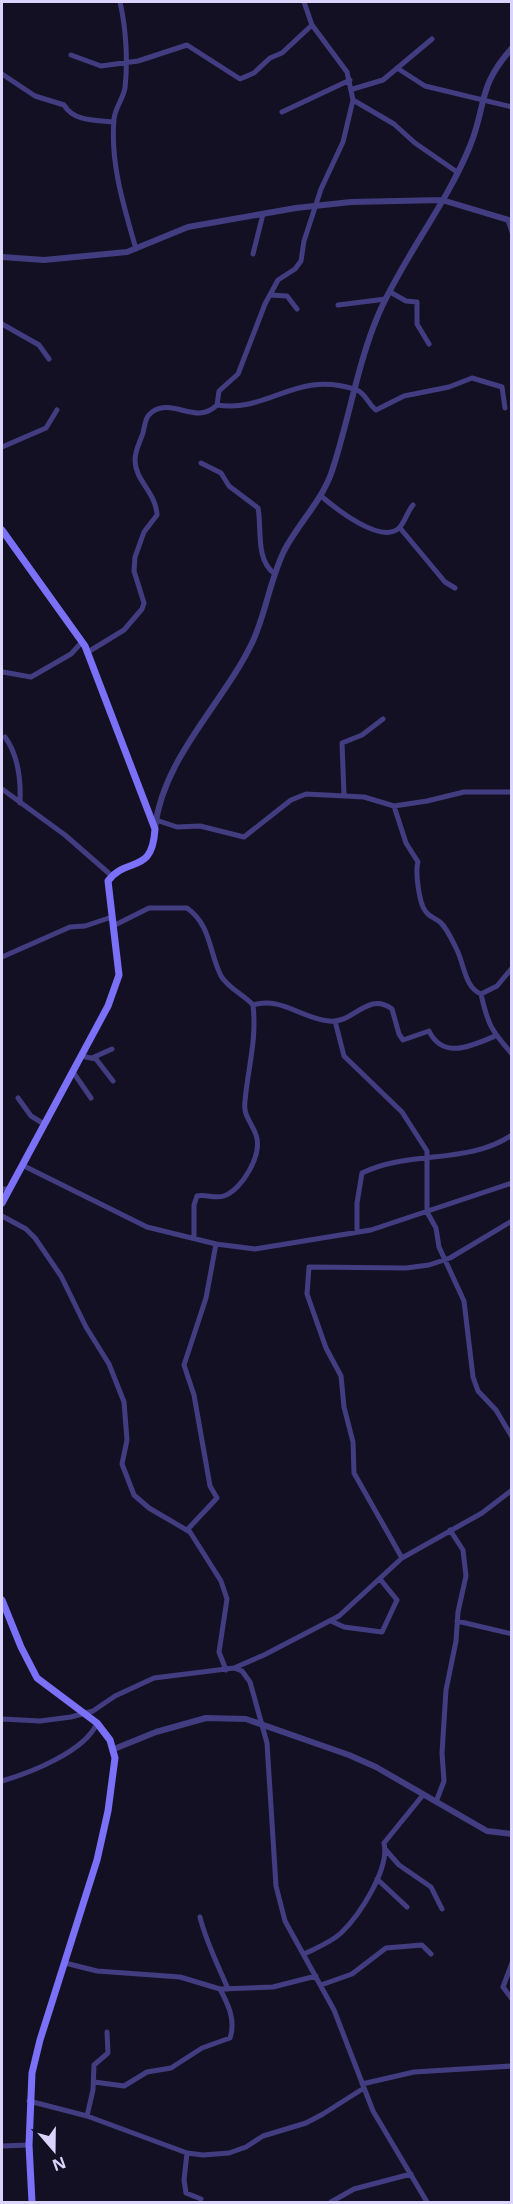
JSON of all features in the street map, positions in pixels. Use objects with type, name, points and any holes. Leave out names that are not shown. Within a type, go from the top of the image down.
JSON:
[{"type":"main road","points":[[2,530],[20,559],[88,652],[155,829],[154,845],[146,859],[112,876],[108,889],[118,962],[116,986],[73,1072],[22,1165],[5,1189],[2,1203]]},
{"type":"main road","points":[[2,1600],[21,1647],[37,1678],[97,1723],[114,1749],[114,1771],[97,1860],[40,2040],[29,2101],[32,2202]]},
{"type":"street","points":[[120,2],[125,89],[114,122],[117,177],[136,249]]},
{"type":"street","points":[[71,654],[88,652],[124,630],[142,609],[144,603],[134,571],[135,557],[144,532],[157,515],[155,499],[144,483],[135,463],[146,419],[153,411],[162,408],[193,414],[211,412],[217,405],[219,391],[238,374],[270,295],[280,277],[299,266],[317,205],[343,142],[353,100],[350,80],[312,25],[304,2]]},
{"type":"street","points":[[71,55],[101,66],[138,61],[179,46],[191,46],[240,79],[254,73],[270,58],[282,53],[312,25]]},
{"type":"street","points":[[353,89],[376,84],[432,39]]},
{"type":"street","points":[[155,829],[156,820],[177,766],[253,641],[284,551],[321,496],[335,460],[365,352],[386,299],[470,147],[491,74],[512,48]]},
{"type":"street","points":[[397,68],[425,86],[512,107]]},
{"type":"street","points":[[2,74],[34,96],[64,105],[70,114],[77,117],[114,122]]},
{"type":"street","points":[[282,112],[350,80]]},
{"type":"street","points":[[353,100],[394,124],[414,143],[457,172]]},
{"type":"street","points":[[2,258],[44,260],[136,249],[163,235],[188,227],[317,205],[442,200],[510,220],[512,232]]},
{"type":"street","points":[[253,254],[263,213]]},
{"type":"street","points":[[390,292],[406,301],[417,302],[417,323],[429,344]]},
{"type":"street","points":[[270,295],[288,296],[297,309]]},
{"type":"street","points":[[338,305],[386,299]]},
{"type":"street","points":[[2,324],[39,345],[49,359]]},
{"type":"street","points":[[217,405],[250,406],[280,392],[313,384],[356,389],[376,410],[412,393],[441,389],[476,378],[502,387],[505,408]]},
{"type":"street","points":[[2,447],[46,428],[57,410]]},
{"type":"street","points":[[201,463],[221,473],[229,486],[258,508],[260,541],[268,566],[275,573]]},
{"type":"street","points":[[321,496],[336,509],[373,531],[388,533],[399,528],[413,505]]},
{"type":"street","points":[[399,528],[445,582],[455,588]]},
{"type":"street","points":[[3,672],[31,677],[71,654],[82,642]]},
{"type":"street","points":[[344,795],[342,743],[362,735],[383,719]]},
{"type":"street","points":[[5,737],[15,755],[21,789],[20,803]]},
{"type":"street","points":[[2,789],[65,835],[112,876]]},
{"type":"street","points":[[156,820],[177,826],[200,826],[244,837],[298,796],[344,795],[394,806],[464,792],[512,792]]},
{"type":"street","points":[[394,806],[406,843],[418,862],[416,870],[424,909],[429,918],[440,922],[458,953],[475,992],[481,994],[497,986],[512,968]]},
{"type":"street","points":[[113,926],[149,908],[187,908],[198,919],[209,937],[222,977],[253,1005],[255,1037],[244,1113],[256,1135],[257,1147],[244,1179],[231,1193],[219,1197],[197,1196],[194,1205],[194,1237]]},
{"type":"street","points":[[2,957],[70,927],[86,926],[112,917]]},
{"type":"street","points":[[481,994],[488,1026],[512,1054]]},
{"type":"street","points":[[253,1005],[268,1002],[321,1020],[335,1021],[348,1018],[367,1004],[379,1002],[392,1009],[403,1040],[429,1031],[435,1042],[442,1048],[452,1048],[473,1045],[495,1036]]},
{"type":"street","points":[[335,1021],[344,1056],[402,1112],[417,1132],[429,1156],[427,1212],[436,1228],[439,1247],[454,1274],[464,1301],[473,1377],[478,1391],[496,1410],[512,1437]]},
{"type":"street","points":[[92,1058],[112,1049]]},
{"type":"street","points":[[81,1056],[99,1062],[113,1081]]},
{"type":"street","points":[[73,1072],[91,1098]]},
{"type":"street","points":[[18,1098],[31,1116],[44,1124]]},
{"type":"street","points":[[357,1231],[360,1175],[373,1168],[429,1156],[486,1149],[512,1135]]},
{"type":"street","points":[[22,1165],[100,1203],[119,1216],[128,1217],[147,1227],[216,1244],[268,1249],[382,1226],[512,1183]]},
{"type":"street","points":[[2,1216],[27,1229],[35,1238],[62,1276],[86,1327],[109,1364],[124,1402],[127,1440],[122,1464],[134,1495],[149,1508],[187,1530],[195,1538],[225,1590],[227,1599],[219,1652],[226,1670]]},
{"type":"street","points":[[402,1558],[354,1473],[353,1442],[345,1415],[341,1376],[309,1303],[307,1274],[312,1265],[406,1268],[445,1260],[512,1221]]},
{"type":"street","points":[[187,1530],[217,1498],[210,1486],[194,1395],[184,1365],[204,1306],[216,1244]]},
{"type":"street","points":[[2,1719],[40,1721],[86,1713],[154,1678],[234,1668],[331,1621],[402,1558],[492,1506],[512,1490]]},
{"type":"street","points":[[436,1802],[444,1781],[442,1753],[445,1700],[456,1641],[457,1621],[465,1589],[466,1568],[463,1550],[450,1530]]},
{"type":"street","points":[[331,1621],[344,1627],[382,1632],[398,1600],[380,1579]]},
{"type":"street","points":[[457,1621],[512,1634]]},
{"type":"street","points":[[234,1668],[242,1671],[250,1682],[267,1743],[279,1901],[285,1921],[321,1985],[383,2131],[427,2202]]},
{"type":"street","points":[[114,1749],[156,1732],[206,1718],[226,1717],[260,1722],[349,1755],[487,1832],[512,1834]]},
{"type":"street","points":[[2,1781],[48,1765],[93,1732],[97,1723]]},
{"type":"street","points":[[304,1954],[339,1935],[368,1898],[386,1852],[385,1841],[423,1795]]},
{"type":"street","points":[[386,1852],[431,1887],[442,1909]]},
{"type":"street","points":[[377,1879],[387,1885],[407,1907]]},
{"type":"street","points":[[200,1917],[205,1937],[213,1950],[228,1989]]},
{"type":"street","points":[[321,1985],[352,1974],[386,1948],[422,1945],[431,1954]]},
{"type":"street","points":[[65,1963],[98,1971],[180,1977],[220,1989],[250,1990],[289,1985],[316,1976]]},
{"type":"street","points":[[512,1963],[503,1985],[512,1999]]},
{"type":"street","points":[[94,2082],[126,2085],[147,2073],[171,2068],[202,2048],[230,2037],[232,2023],[230,2010],[220,1989]]},
{"type":"street","points":[[87,2116],[94,2082],[94,2065],[108,2053],[108,2032]]},
{"type":"street","points":[[29,2101],[87,2116],[187,2153],[203,2155],[238,2150],[263,2136],[306,2123],[363,2086],[414,2072],[512,2066]]},
{"type":"street","points":[[2,2146],[29,2145]]},
{"type":"street","points":[[187,2153],[184,2180],[186,2193],[201,2199]]},
{"type":"street","points":[[331,2202],[354,2189],[411,2174]]}]
